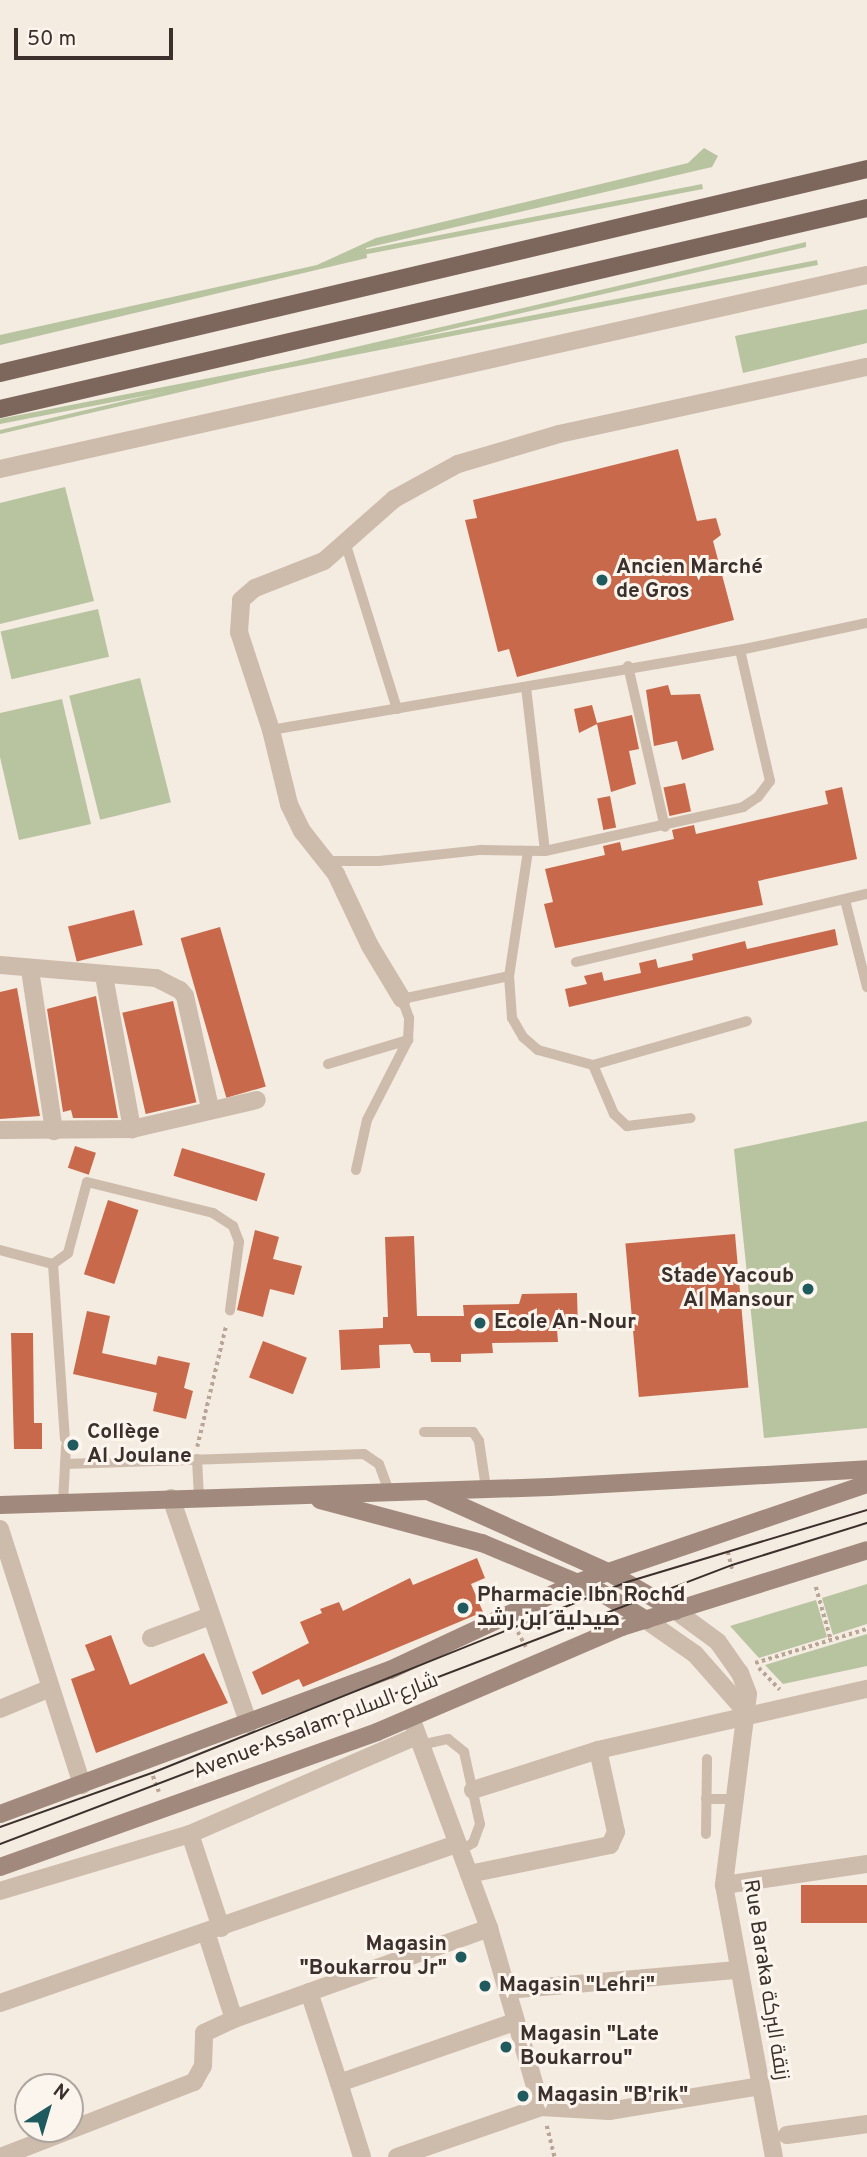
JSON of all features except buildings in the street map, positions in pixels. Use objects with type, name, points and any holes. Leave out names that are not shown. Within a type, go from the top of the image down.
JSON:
[{"type":"main road","points":[[0,373],[867,169]]},
{"type":"main road","points":[[0,409],[867,208]]},
{"type":"main road","points":[[0,1505],[486,1488],[867,1469]]},
{"type":"main road","name":"Avenue Assalam شارع السلام","points":[[0,1814],[249,1724],[456,1643],[579,1583],[867,1485]]},
{"type":"main road","points":[[426,1490],[608,1572],[676,1611]]},
{"type":"main road","points":[[300,1495],[482,1543],[579,1583],[646,1620]]},
{"type":"main road","name":"Avenue Assalam شارع السلام","points":[[0,1867],[165,1810],[411,1717],[646,1620],[867,1550]]},
{"type":"street","points":[[0,469],[867,275]]},
{"type":"street","points":[[402,999],[325,861],[289,804],[271,730],[239,632],[238,606],[246,593],[324,561],[394,499],[458,464],[559,434],[867,367]]},
{"type":"street","points":[[0,965],[30,970],[156,978],[185,996],[210,1108]]},
{"type":"street","points":[[30,970],[54,1131]]},
{"type":"street","points":[[104,976],[132,1129]]},
{"type":"street","points":[[0,1130],[132,1129],[210,1108],[257,1100]]},
{"type":"street","points":[[171,1498],[249,1724]]},
{"type":"street","points":[[0,1529],[48,1689],[82,1785]]},
{"type":"street","name":"Rue Baraka زنقة البركة","points":[[676,1611],[718,1642],[746,1685],[747,1713],[724,1885],[770,2156]]},
{"type":"street","points":[[151,1638],[211,1616]]},
{"type":"street","points":[[646,1620],[695,1654],[747,1713]]},
{"type":"street","points":[[0,1709],[48,1689]]},
{"type":"street","points":[[473,1790],[598,1751],[747,1713],[867,1689]]},
{"type":"street","points":[[411,1717],[489,1928],[514,2022],[541,2107]]},
{"type":"street","points":[[0,1891],[190,1834],[419,1740]]},
{"type":"street","points":[[469,1874],[610,1845],[616,1832],[598,1751]]},
{"type":"street","points":[[190,1834],[234,2019]]},
{"type":"street","points":[[0,2003],[458,1848]]},
{"type":"street","points":[[724,1885],[867,1864]]},
{"type":"street","points":[[0,2148],[4,2157],[194,2082],[203,2066],[204,2034],[234,2019],[489,1928]]},
{"type":"street","points":[[507,1990],[737,1970]]},
{"type":"street","points":[[309,1992],[362,2157]]},
{"type":"street","points":[[339,2083],[514,2022]]},
{"type":"street","points":[[397,2157],[541,2107],[609,2111],[760,2086]]},
{"type":"street","points":[[787,2135],[867,2124]]},
{"type":"lane","points":[[345,542],[397,709]]},
{"type":"lane","points":[[271,730],[526,687],[628,666],[740,650],[867,623]]},
{"type":"lane","points":[[325,861],[545,851],[665,827],[743,807],[758,797],[770,781],[740,650]]},
{"type":"lane","points":[[628,666],[665,827]]},
{"type":"lane","points":[[526,687],[545,851]]},
{"type":"lane","points":[[528,850],[509,976],[512,1018],[523,1037],[538,1050],[593,1065],[747,1021]]},
{"type":"lane","points":[[576,962],[867,894]]},
{"type":"lane","points":[[845,900],[867,987]]},
{"type":"lane","points":[[356,1170],[368,1120],[408,1040],[409,1018],[402,999],[509,976]]},
{"type":"lane","points":[[328,1064],[408,1040]]},
{"type":"lane","points":[[593,1065],[614,1114],[627,1126],[691,1118]]},
{"type":"lane","points":[[53,1264],[68,1253],[87,1181],[213,1213],[233,1226],[239,1242],[230,1310]]},
{"type":"lane","points":[[0,1250],[53,1264]]},
{"type":"lane","points":[[53,1264],[65,1443],[63,1502]]},
{"type":"lane","points":[[424,1432],[473,1432],[479,1441],[486,1488]]},
{"type":"lane","points":[[65,1464],[364,1454],[379,1464],[389,1491]]},
{"type":"lane","points":[[197,1459],[199,1497]]},
{"type":"lane","points":[[419,1740],[443,1738],[458,1744],[473,1790],[480,1831],[473,1843],[458,1848]]},
{"type":"lane","points":[[706,1834],[707,1759]]},
{"type":"lane","points":[[706,1799],[734,1799]]},
{"type":"path","points":[[197,1459],[230,1310]]},
{"type":"path","points":[[816,1587],[831,1640]]},
{"type":"path","points":[[755,1663],[867,1629]]},
{"type":"path","points":[[746,1653],[778,1689],[788,1693]]},
{"type":"path","points":[[148,1761],[165,1810]]},
{"type":"path","points":[[541,2107],[555,2157]]},
{"type":"green space","points":[[704,148],[718,156],[712,167],[366,248],[367,258],[0,345],[0,335],[317,265],[376,238],[688,163]]},
{"type":"green space","points":[[702,184],[703,189],[366,254],[365,249]]},
{"type":"green space","points":[[806,242],[806,247],[0,434],[0,430]]},
{"type":"green space","points":[[817,260],[818,265],[0,424],[0,419]]},
{"type":"green space","points":[[867,309],[867,343],[743,373],[735,336]]},
{"type":"green space","points":[[65,487],[94,601],[0,624],[0,503]]},
{"type":"green space","points":[[98,609],[109,657],[12,679],[1,631]]},
{"type":"green space","points":[[140,678],[171,802],[100,820],[69,696]]},
{"type":"green space","points":[[62,699],[91,824],[19,840],[0,757],[0,713]]},
{"type":"green space","name":"Stade Yacoub Al Mansour","points":[[867,1121],[867,1428],[764,1438],[734,1149]]},
{"type":"green space","points":[[867,1584],[867,1624],[833,1635],[822,1598]]},
{"type":"green space","points":[[816,1600],[827,1637],[759,1658],[730,1626]]},
{"type":"green space","points":[[867,1634],[867,1666],[783,1684],[765,1665]]},
{"type":"tram line","points":[[0,1827],[152,1773],[627,1582],[867,1510]]},
{"type":"tram line","points":[[0,1844],[732,1565],[867,1523]]},
{"type":"place","name":"Ancien Marché de Gros","points":[[602,580]]},
{"type":"place","name":"Stade Yacoub Al Mansour","points":[[808,1289]]},
{"type":"place","name":"Ecole An-Nour","points":[[480,1323]]},
{"type":"place","name":"Collège Al Joulane","points":[[73,1445]]},
{"type":"place","name":"Pharmacie Ibn Rochd صيدلية ابن رشد","points":[[463,1608]]},
{"type":"place","name":"Magasin \"Boukarrou Jr\"","points":[[461,1957]]},
{"type":"place","name":"Magasin \"Lehri\"","points":[[485,1986]]},
{"type":"place","name":"Magasin \"Late Boukarrou\"","points":[[506,2047]]},
{"type":"place","name":"Magasin \"B'rik\"","points":[[523,2096]]}]
